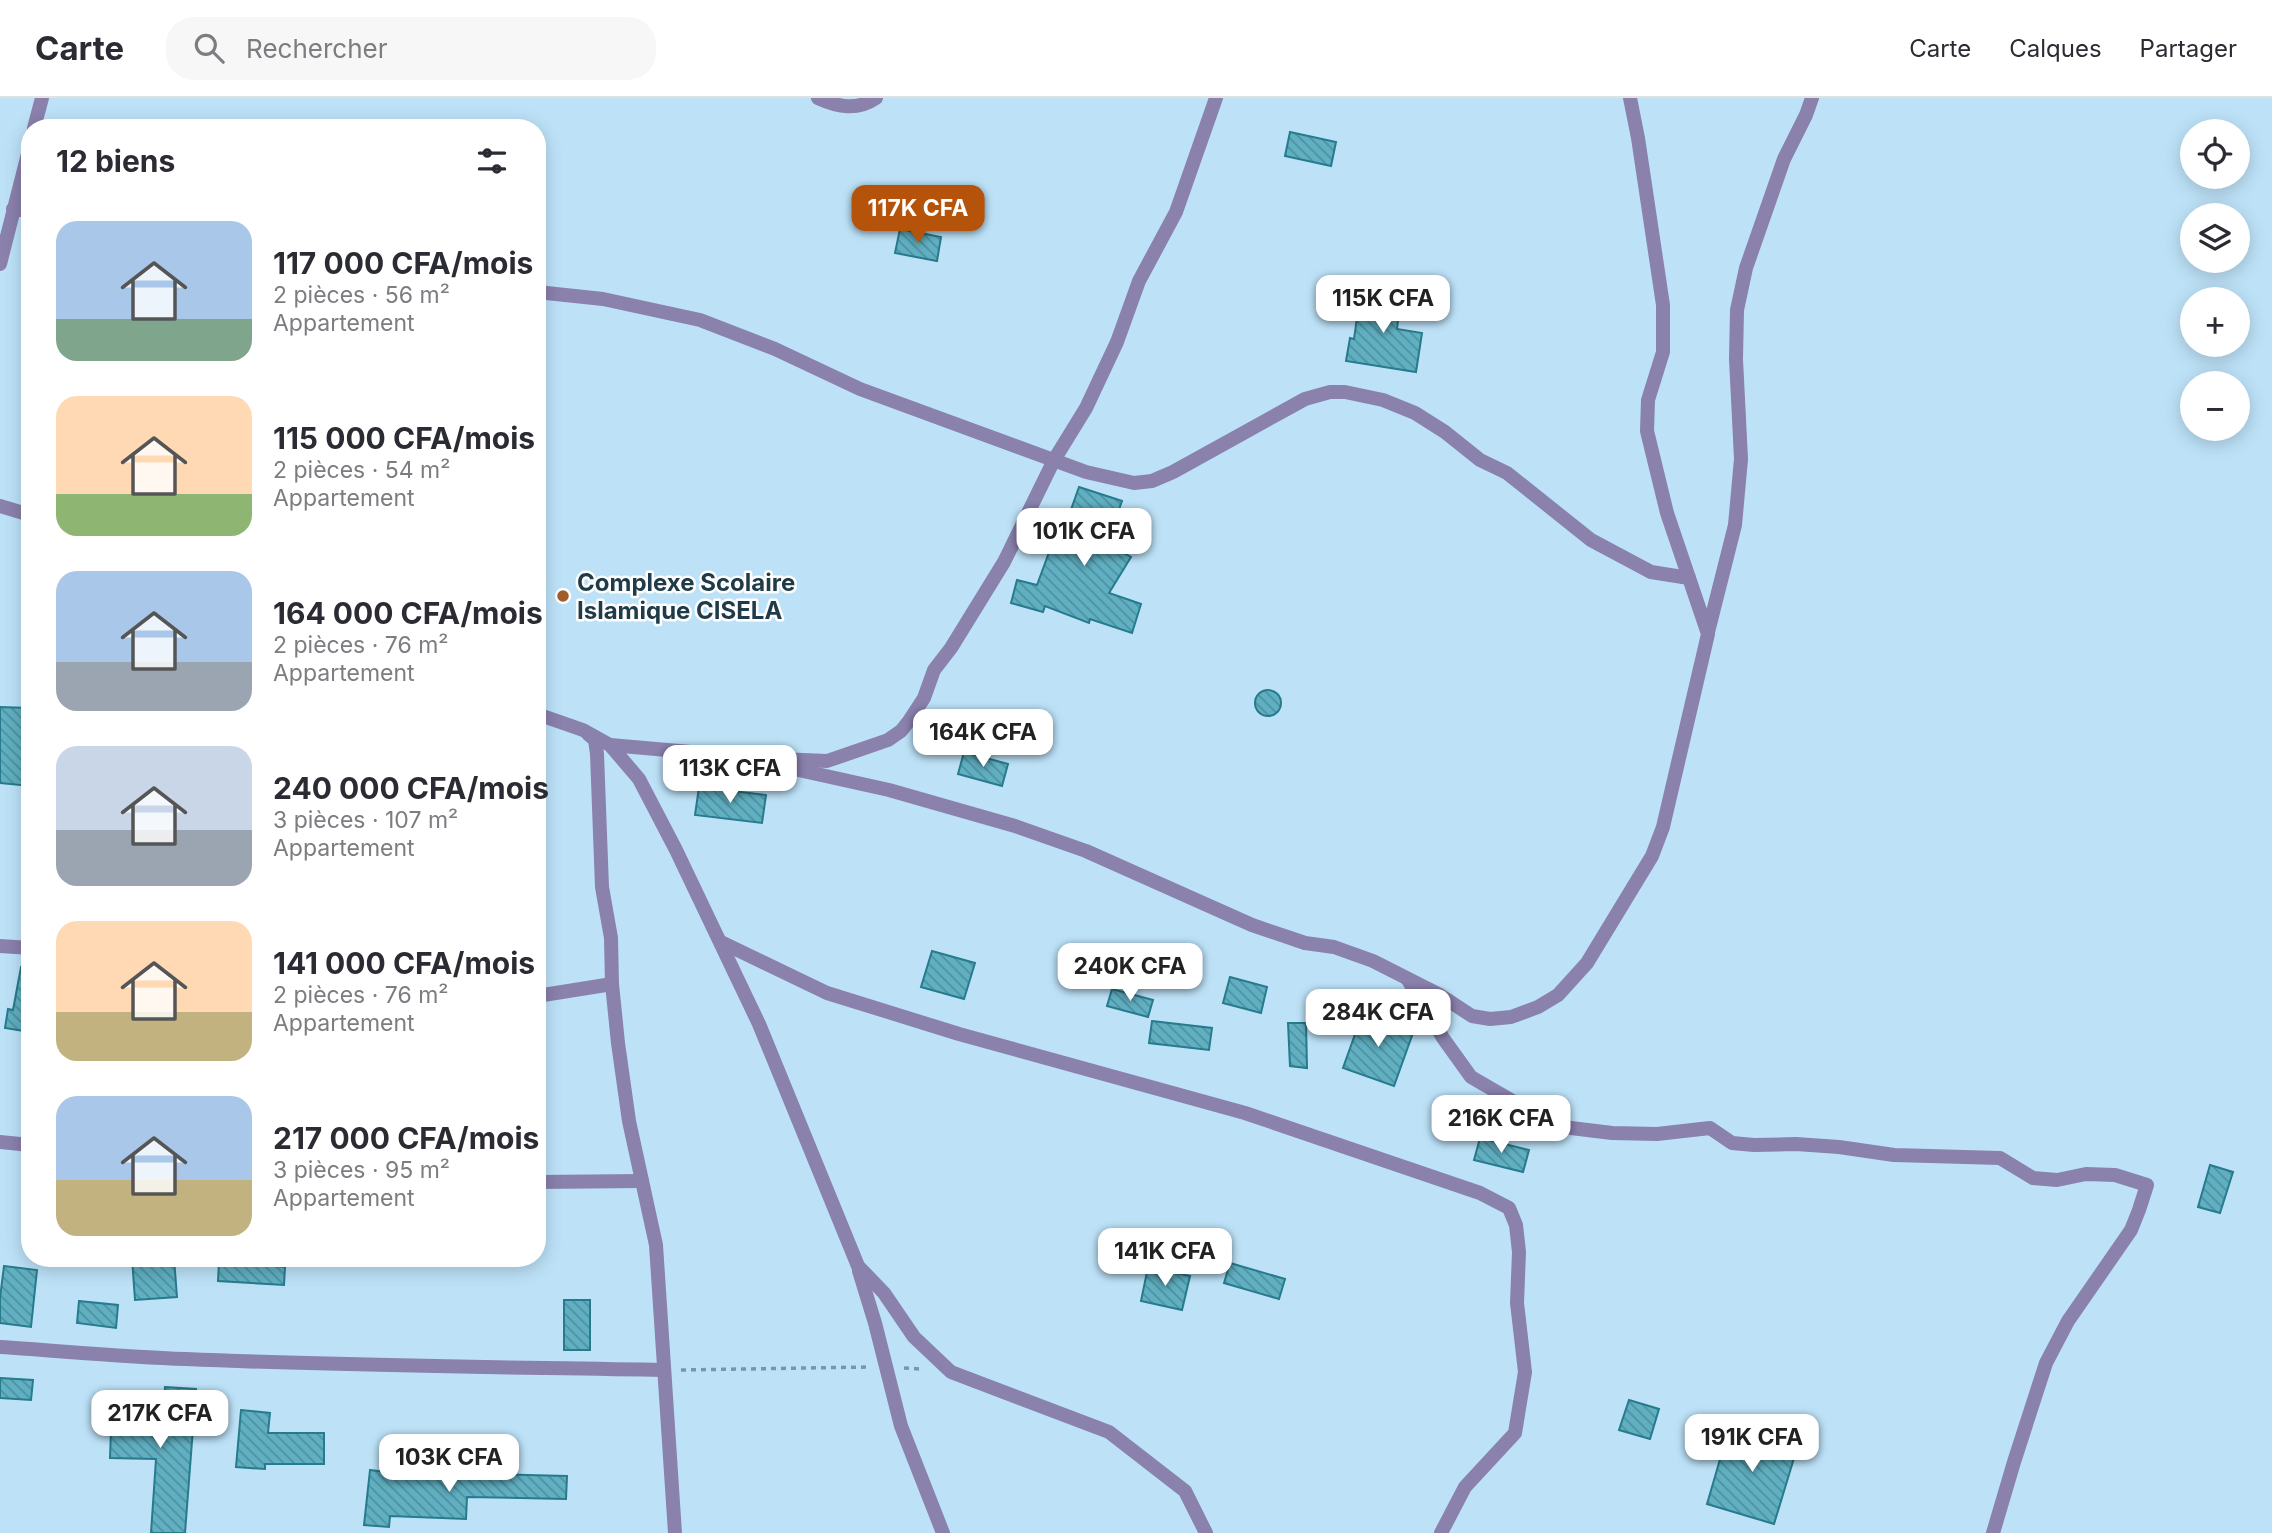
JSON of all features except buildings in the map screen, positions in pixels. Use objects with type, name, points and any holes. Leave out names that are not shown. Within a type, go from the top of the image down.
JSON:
[{"type":"street","points":[[36,119],[42,98]]},
{"type":"street","points":[[818,98],[842,107],[852,107],[876,98]]},
{"type":"street","points":[[610,745],[740,757],[827,761],[888,740],[901,731],[924,698],[934,670],[969,622],[1004,562],[1054,460],[1086,408],[1117,342],[1139,281],[1175,212],[1216,98]]},
{"type":"street","points":[[1630,98],[1663,306],[1663,352],[1648,400],[1647,431],[1667,513],[1708,634]]},
{"type":"street","points":[[740,757],[889,790],[1015,826],[1086,851],[1252,925],[1305,943],[1334,947],[1373,961],[1440,995],[1472,1016],[1490,1019],[1511,1017],[1538,1007],[1558,995],[1587,963],[1652,856],[1663,827],[1735,525],[1741,459],[1736,359],[1737,310],[1746,268],[1784,159],[1811,99]]},
{"type":"street","points":[[0,264],[21,179]]},
{"type":"street","points":[[13,209],[21,210]]},
{"type":"street","points":[[546,293],[603,299],[700,320],[775,349],[860,390],[1086,472],[1134,483],[1152,481],[1212,452],[1304,399],[1330,392],[1345,392],[1383,400],[1415,412],[1480,460],[1507,473],[1591,540],[1651,572],[1689,578]]},
{"type":"street","points":[[0,506],[21,512]]},
{"type":"street","points":[[546,717],[583,730],[610,745],[639,779],[721,942],[759,1024],[858,1266],[901,1426],[943,1533]]},
{"type":"street","points":[[583,730],[595,740],[597,754],[602,887],[611,938],[612,984],[629,1121],[656,1245],[675,1533]]},
{"type":"street","points":[[721,942],[827,993],[959,1034],[1245,1114],[1480,1193],[1509,1208],[1516,1226],[1519,1252],[1517,1303],[1525,1372],[1515,1433],[1465,1488],[1441,1533]]},
{"type":"street","points":[[0,946],[21,947]]},
{"type":"street","points":[[1407,979],[1443,1038],[1471,1077],[1542,1118],[1571,1128],[1612,1133],[1657,1134],[1710,1128],[1732,1143],[1839,1147],[1894,1155],[2000,1158],[2033,1178],[2057,1180],[2086,1174],[2115,1175],[2147,1185],[2131,1230],[2068,1321],[2046,1363],[1993,1533]]},
{"type":"street","points":[[546,995],[612,984]]},
{"type":"street","points":[[0,1142],[21,1143]]},
{"type":"street","points":[[546,1182],[642,1181]]},
{"type":"street","points":[[858,1266],[884,1293],[914,1337],[951,1372],[1109,1432],[1185,1491],[1206,1533]]},
{"type":"street","points":[[0,1347],[285,1363],[496,1369],[664,1370]]},
{"type":"path","points":[[664,1370],[884,1366],[951,1372]]},
{"type":"place","name":"Complexe Scolaire Islamique CISELA","points":[[563,596]]}]
